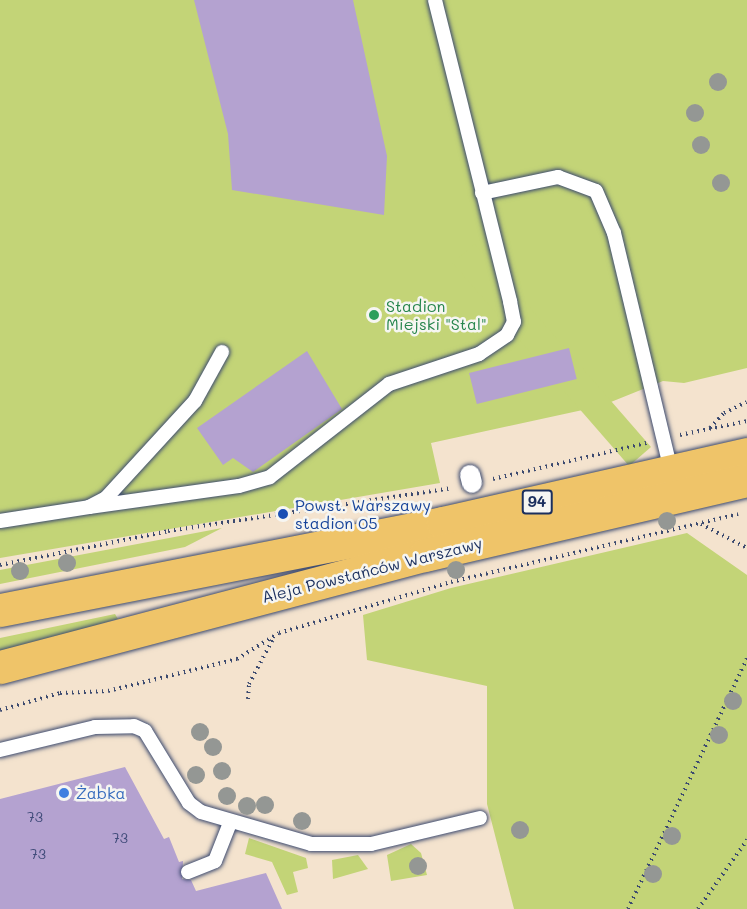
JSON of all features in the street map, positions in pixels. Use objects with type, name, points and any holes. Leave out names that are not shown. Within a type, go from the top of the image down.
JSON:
[{"type":"main road","name":"Aleja Powstańców Warszawy","points":[[0,610],[431,525],[747,454]]},
{"type":"main road","name":"Aleja Powstańców Warszawy","points":[[0,668],[425,555],[747,480]]},
{"type":"lane","points":[[0,521],[239,486],[270,477],[389,384],[496,345],[514,322],[435,0]]},
{"type":"lane","points":[[482,193],[558,177],[596,191],[614,232],[671,471]]},
{"type":"lane","points":[[89,507],[156,448],[195,401],[222,352]]},
{"type":"lane","points":[[0,750],[95,727],[134,726],[150,737],[189,802],[230,823],[330,846],[396,840],[480,818]]},
{"type":"lane","points":[[188,872],[216,861],[230,823]]},
{"type":"path","points":[[710,428],[724,413],[747,402]]},
{"type":"path","points":[[0,565],[168,531],[471,479],[747,421]]},
{"type":"path","points":[[0,710],[60,693],[108,691],[237,659],[275,636],[451,582],[747,512]]},
{"type":"path","points":[[701,524],[747,548]]},
{"type":"path","points":[[248,699],[249,684],[275,636]]},
{"type":"path","points":[[628,909],[747,658]]},
{"type":"path","points":[[698,909],[747,840]]},
{"type":"green space","name":"Stadion Miejski \"Stal\"","points":[[0,0],[747,0],[747,368],[684,383],[663,381],[601,406],[431,443],[440,483],[0,558]]},
{"type":"green space","points":[[475,244],[651,447],[629,466],[453,263]]},
{"type":"green space","points":[[222,528],[185,547],[0,584],[0,570]]},
{"type":"green space","points":[[687,533],[747,575],[747,909],[514,909],[487,804],[487,686],[367,660],[363,615],[451,588]]},
{"type":"green space","points":[[115,614],[118,619],[0,653],[0,638]]},
{"type":"green space","points":[[249,838],[306,858],[308,868],[293,872],[298,892],[287,895],[272,862],[245,854]]},
{"type":"green space","points":[[411,844],[421,853],[427,875],[391,881],[387,855]]},
{"type":"green space","points":[[358,855],[368,869],[333,879],[332,860]]},
{"type":"building","points":[[194,0],[353,0],[387,156],[384,215],[232,190],[228,134]]},
{"type":"building","points":[[569,348],[577,379],[477,404],[469,373]]},
{"type":"building","points":[[307,351],[342,409],[253,472],[233,458],[223,465],[197,428]]},
{"type":"building","points":[[125,767],[164,839],[169,837],[179,862],[183,861],[182,879],[191,880],[196,891],[266,873],[282,909],[0,909],[0,799]]},
{"type":"place","name":"Stadion Miejski \"Stal\"","points":[[374,315]]},
{"type":"place","name":"Powst. Warszawy stadion 05","points":[[283,514]]},
{"type":"place","name":"Żabka","points":[[64,793]]}]
